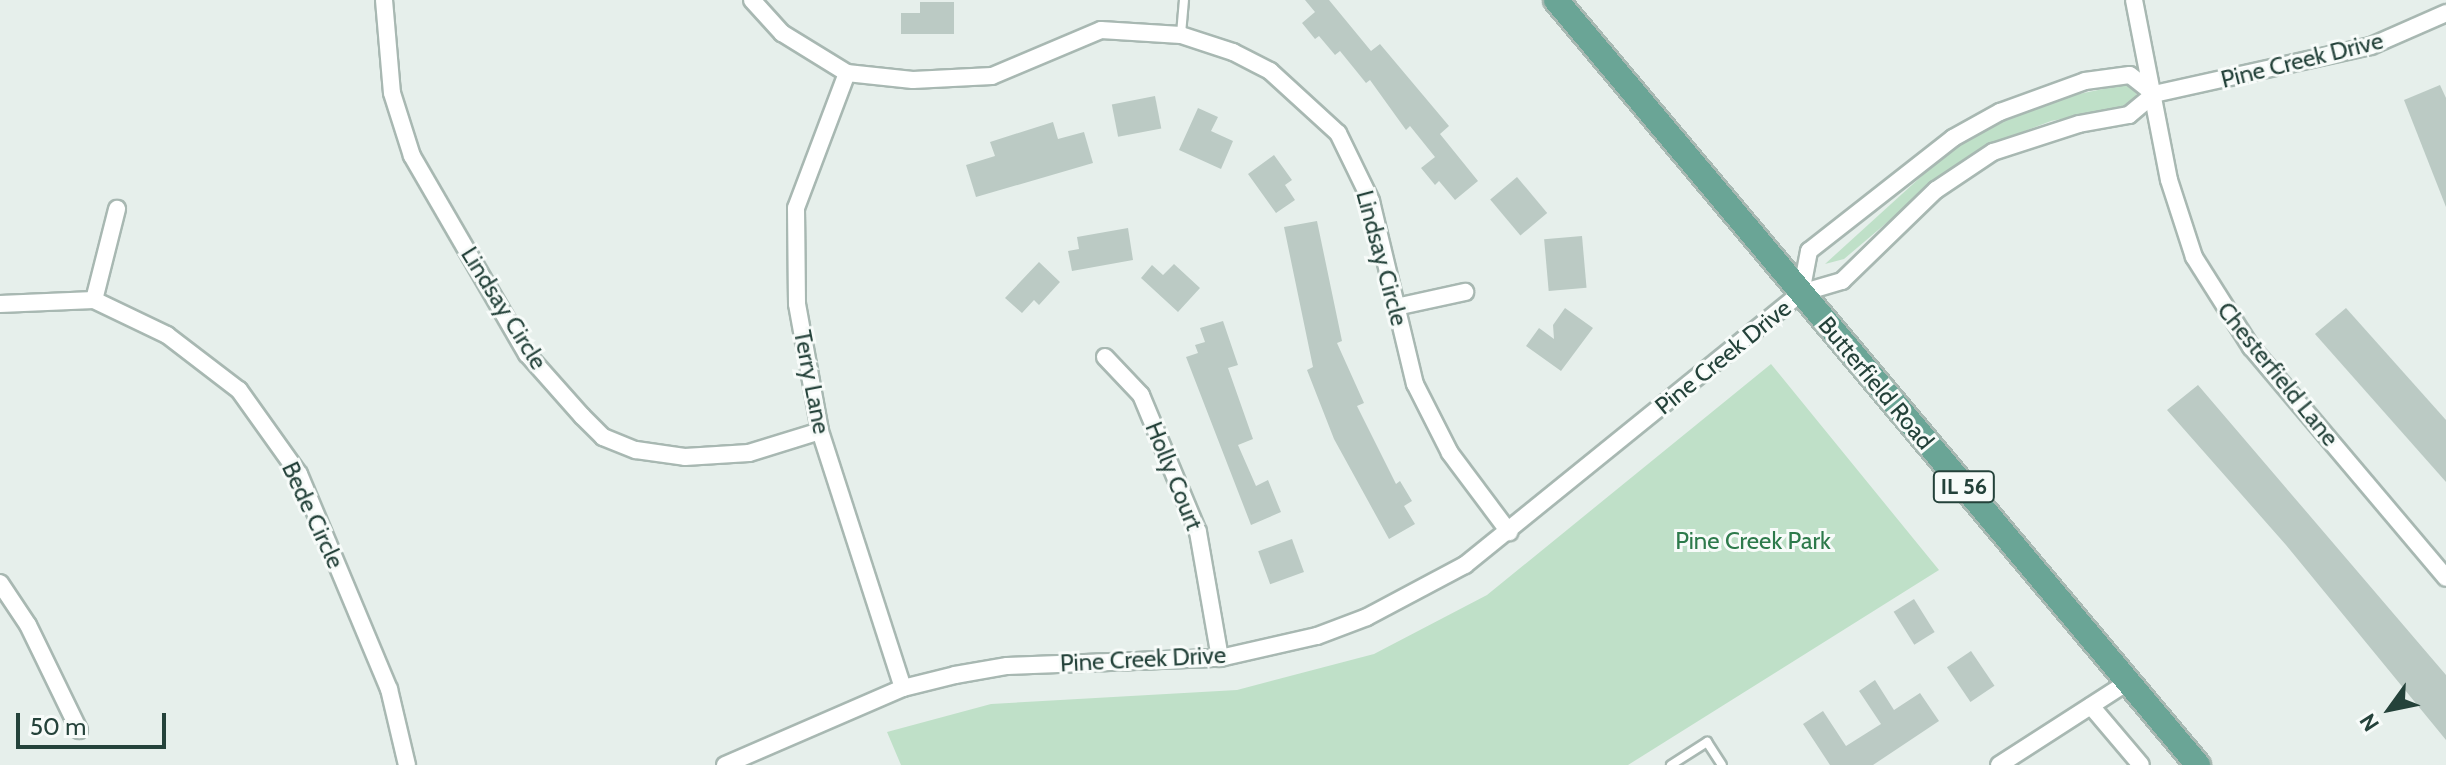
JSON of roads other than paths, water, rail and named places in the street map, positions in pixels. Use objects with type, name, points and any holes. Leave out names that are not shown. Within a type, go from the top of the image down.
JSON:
[{"type":"main road","name":"Butterfield Road","points":[[1556,0],[2198,765]]},
{"type":"street","name":"Lindsay Circle","points":[[384,0],[392,93],[412,156],[527,354],[603,437],[636,450],[685,457],[749,453],[820,431]]},
{"type":"street","name":"Lindsay Circle","points":[[752,0],[782,33],[847,73],[913,80],[992,76],[1101,30],[1181,35],[1233,52],[1270,71],[1338,133],[1371,201],[1415,384],[1450,453],[1509,532]]},
{"type":"street","name":"Chesterfield Lane","points":[[2134,0],[2181,221],[2216,298],[2446,578]]},
{"type":"street","name":"Pine Creek Drive","points":[[725,765],[748,760],[903,688],[1007,666],[1220,658],[1317,636],[1367,617],[1465,565],[1509,532],[1801,293],[1842,281],[1965,168],[2029,138],[2129,115],[2154,94],[2345,54],[2418,28],[2446,13]]},
{"type":"street","name":"Terry Lane","points":[[847,73],[796,208],[797,304],[820,431],[903,688]]},
{"type":"street","name":"Pine Creek Drive","points":[[1801,293],[1809,251],[1953,138],[2000,112],[2085,81],[2130,75],[2154,94]]},
{"type":"street","points":[[94,300],[117,209]]},
{"type":"street","points":[[1396,307],[1465,292]]},
{"type":"street","name":"Bede Circle","points":[[0,304],[94,300],[167,335],[239,390],[299,474],[389,689],[407,765]]},
{"type":"street","name":"Holly Court","points":[[1105,357],[1141,395],[1198,532],[1220,658]]},
{"type":"street","points":[[0,583],[28,625],[79,730]]},
{"type":"street","points":[[1999,765],[2128,682]]},
{"type":"street","points":[[2091,706],[2141,765]]},
{"type":"lane","points":[[1181,35],[1184,0]]},
{"type":"lane","points":[[1671,765],[1707,742],[1722,765]]},
{"type":"park label","name":"Pine Creek Park","points":[[1753,541]]}]
